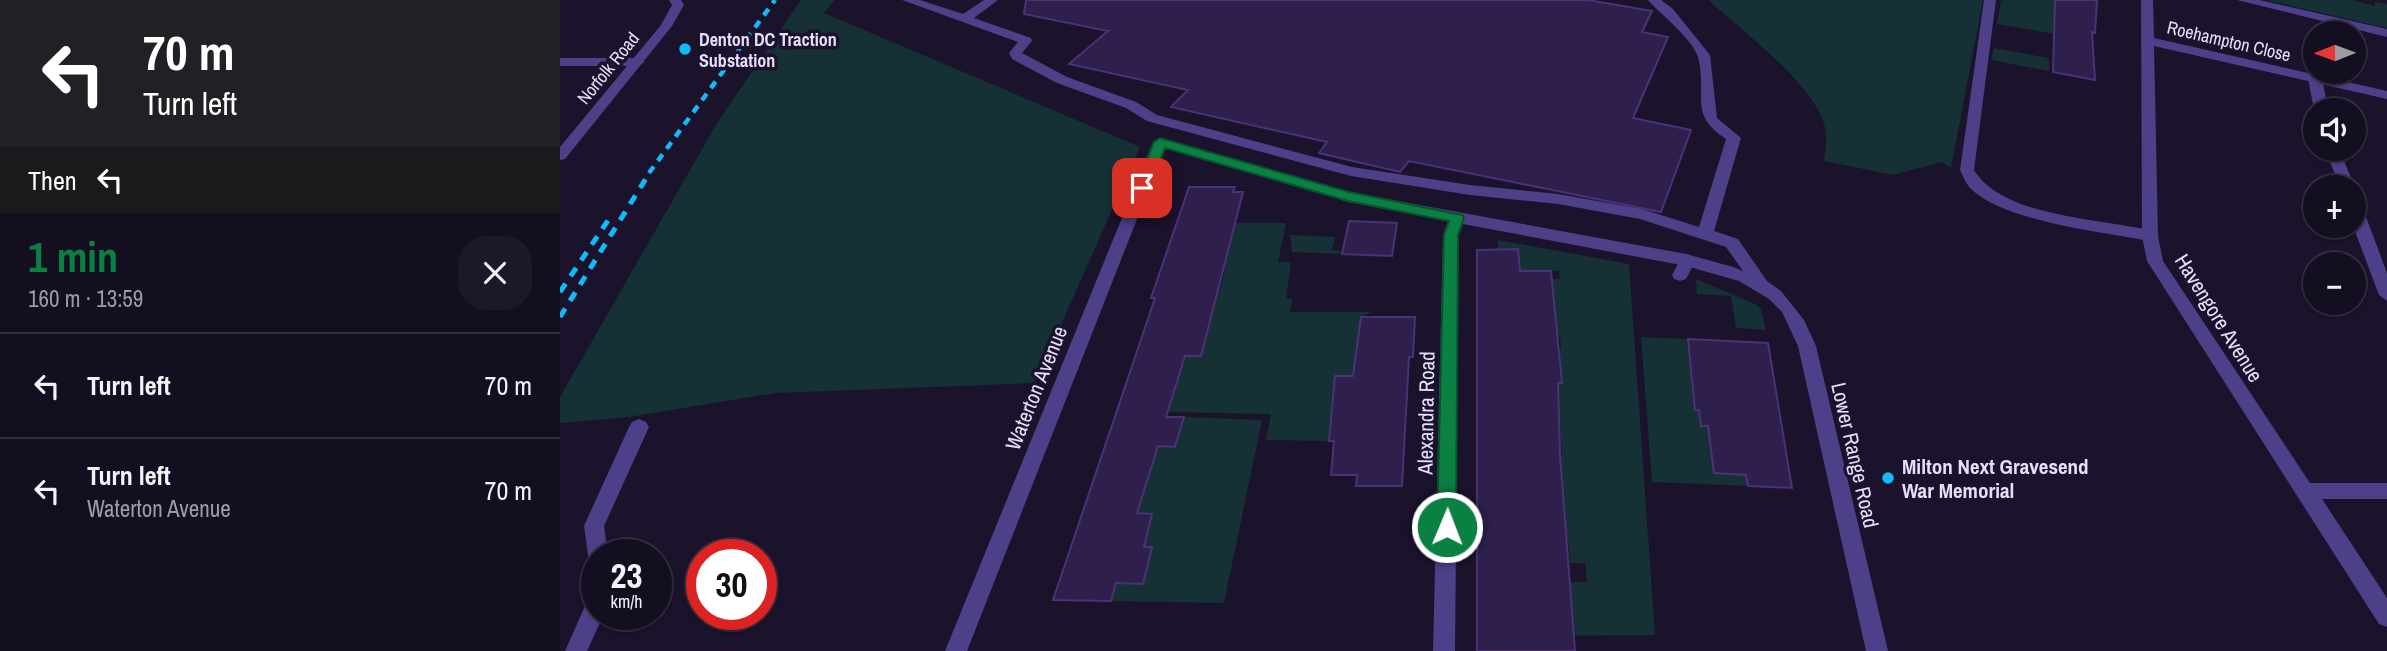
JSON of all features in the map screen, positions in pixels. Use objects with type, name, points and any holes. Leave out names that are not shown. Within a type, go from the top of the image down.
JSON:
[{"type":"street","name":"Norfolk Road","points":[[560,156],[666,26],[678,5],[675,0]]},
{"type":"street","points":[[908,0],[1026,41],[1015,54],[1058,78],[1131,105],[1152,118],[1199,133],[1351,171],[1470,190],[1558,198],[1642,215],[1731,243],[1761,285]]},
{"type":"street","points":[[965,19],[992,0]]},
{"type":"street","points":[[1654,0],[1669,12],[1703,53],[1710,118],[1716,126],[1734,138],[1705,234]]},
{"type":"street","points":[[1990,0],[1967,170],[1969,178],[1993,198],[2028,210],[2150,236]]},
{"type":"street","name":"Havengore Avenue","points":[[2147,0],[2150,236],[2155,261],[2387,618]]},
{"type":"street","points":[[2243,0],[2387,33]]},
{"type":"street","name":"Roehampton Close","points":[[2146,40],[2303,75]]},
{"type":"street","points":[[560,62],[638,62]]},
{"type":"street","name":"Roehampton Close","points":[[2340,84],[2387,95]]},
{"type":"street","name":"Waterton Avenue","points":[[956,651],[1160,142],[1348,197],[1457,218]]},
{"type":"street","points":[[1457,218],[1761,285]]},
{"type":"street","name":"Alexandra Road","points":[[1444,651],[1451,235],[1457,218]]},
{"type":"street","points":[[2366,238],[2387,295]]},
{"type":"street","name":"Lower Range Road","points":[[1761,285],[1784,300],[1794,312],[1807,346],[1877,651]]},
{"type":"street","points":[[595,539],[594,526],[639,427]]},
{"type":"street","points":[[2304,491],[2387,491]]},
{"type":"street","points":[[576,651],[585,630]]},
{"type":"green space","points":[[801,0],[835,0],[824,13],[1140,147],[1035,383],[775,393],[629,417],[560,423],[560,397],[717,123]]},
{"type":"green space","points":[[1708,0],[1983,0],[1951,168],[1942,162],[1893,175],[1824,161],[1825,129],[1814,103],[1771,55]]},
{"type":"green space","points":[[2055,0],[2054,31],[2102,42],[1997,24],[2001,1]]},
{"type":"green space","points":[[2266,0],[2352,0],[2375,6],[2375,2],[2387,4],[2387,28]]},
{"type":"green space","points":[[1994,48],[2049,58],[2049,71],[1991,60]]},
{"type":"green space","points":[[1225,223],[1286,223],[1278,262],[1291,262],[1286,298],[1293,299],[1290,312],[1371,312],[1361,317],[1355,367],[1367,376],[1335,377],[1331,406],[1357,406],[1332,418],[1329,441],[1266,440],[1271,414],[1168,412],[1185,356],[1201,356],[1216,299],[1201,290],[1220,290],[1225,270],[1206,270],[1218,252],[1228,252],[1234,229]]},
{"type":"green space","points":[[1290,235],[1335,237],[1332,250],[1343,251],[1342,254],[1292,252]]},
{"type":"green space","points":[[1498,240],[1629,264],[1655,635],[1537,636],[1535,582],[1587,582],[1585,563],[1570,563],[1568,540],[1532,539],[1534,493],[1563,492],[1561,466],[1532,466],[1532,455],[1562,455],[1560,427],[1526,427],[1522,350],[1561,349],[1560,337],[1540,337],[1556,318],[1555,308],[1546,308],[1537,279],[1560,279],[1559,271],[1520,271],[1518,249],[1498,249]]},
{"type":"green space","points":[[1696,279],[1755,304],[1761,309],[1766,330],[1736,328],[1731,296],[1697,294]]},
{"type":"green space","points":[[1641,337],[1688,339],[1695,410],[1699,410],[1701,426],[1712,427],[1709,435],[1714,473],[1746,475],[1748,486],[1652,482]]},
{"type":"green space","points":[[1184,417],[1262,420],[1224,603],[1111,601],[1116,583],[1143,583],[1152,547],[1129,546],[1132,533],[1148,533],[1152,514],[1138,513],[1158,446],[1175,447]]},
{"type":"building","points":[[1026,0],[1588,0],[1652,11],[1642,32],[1668,37],[1633,118],[1691,130],[1661,212],[1409,161],[1400,172],[1319,153],[1327,142],[1171,107],[1188,90],[1069,64],[1108,31],[1024,14]]},
{"type":"building","points":[[2055,0],[2097,0],[2095,33],[2092,32],[2095,80],[2053,72]]},
{"type":"building","points":[[1189,187],[1235,187],[1233,192],[1243,192],[1201,356],[1185,356],[1166,417],[1184,417],[1175,447],[1158,446],[1137,513],[1152,514],[1144,547],[1152,547],[1143,584],[1116,583],[1111,601],[1053,600],[1155,298],[1151,298]]},
{"type":"building","points":[[1349,221],[1397,223],[1392,256],[1342,254]]},
{"type":"building","points":[[1518,249],[1520,271],[1551,271],[1562,383],[1558,383],[1560,455],[1575,651],[1477,651],[1477,250]]},
{"type":"building","points":[[1361,317],[1415,317],[1413,357],[1409,357],[1402,486],[1356,486],[1357,475],[1331,475],[1334,441],[1329,441],[1335,376],[1353,376]]},
{"type":"building","points":[[1688,339],[1768,343],[1792,488],[1748,486],[1746,475],[1714,473],[1708,426],[1701,426],[1699,410],[1695,410]]},
{"type":"railway","points":[[649,173],[775,0]]},
{"type":"railway","points":[[560,317],[650,172]]},
{"type":"railway","points":[[560,292],[609,219]]},
{"type":"place","name":"Denton DC Traction Substation","points":[[685,49]]},
{"type":"place","name":"Milton Next Gravesend War Memorial","points":[[1888,478]]},
{"type":"route","points":[[1142,188],[1160,142],[1348,197],[1457,218],[1451,235],[1447,527]]}]
